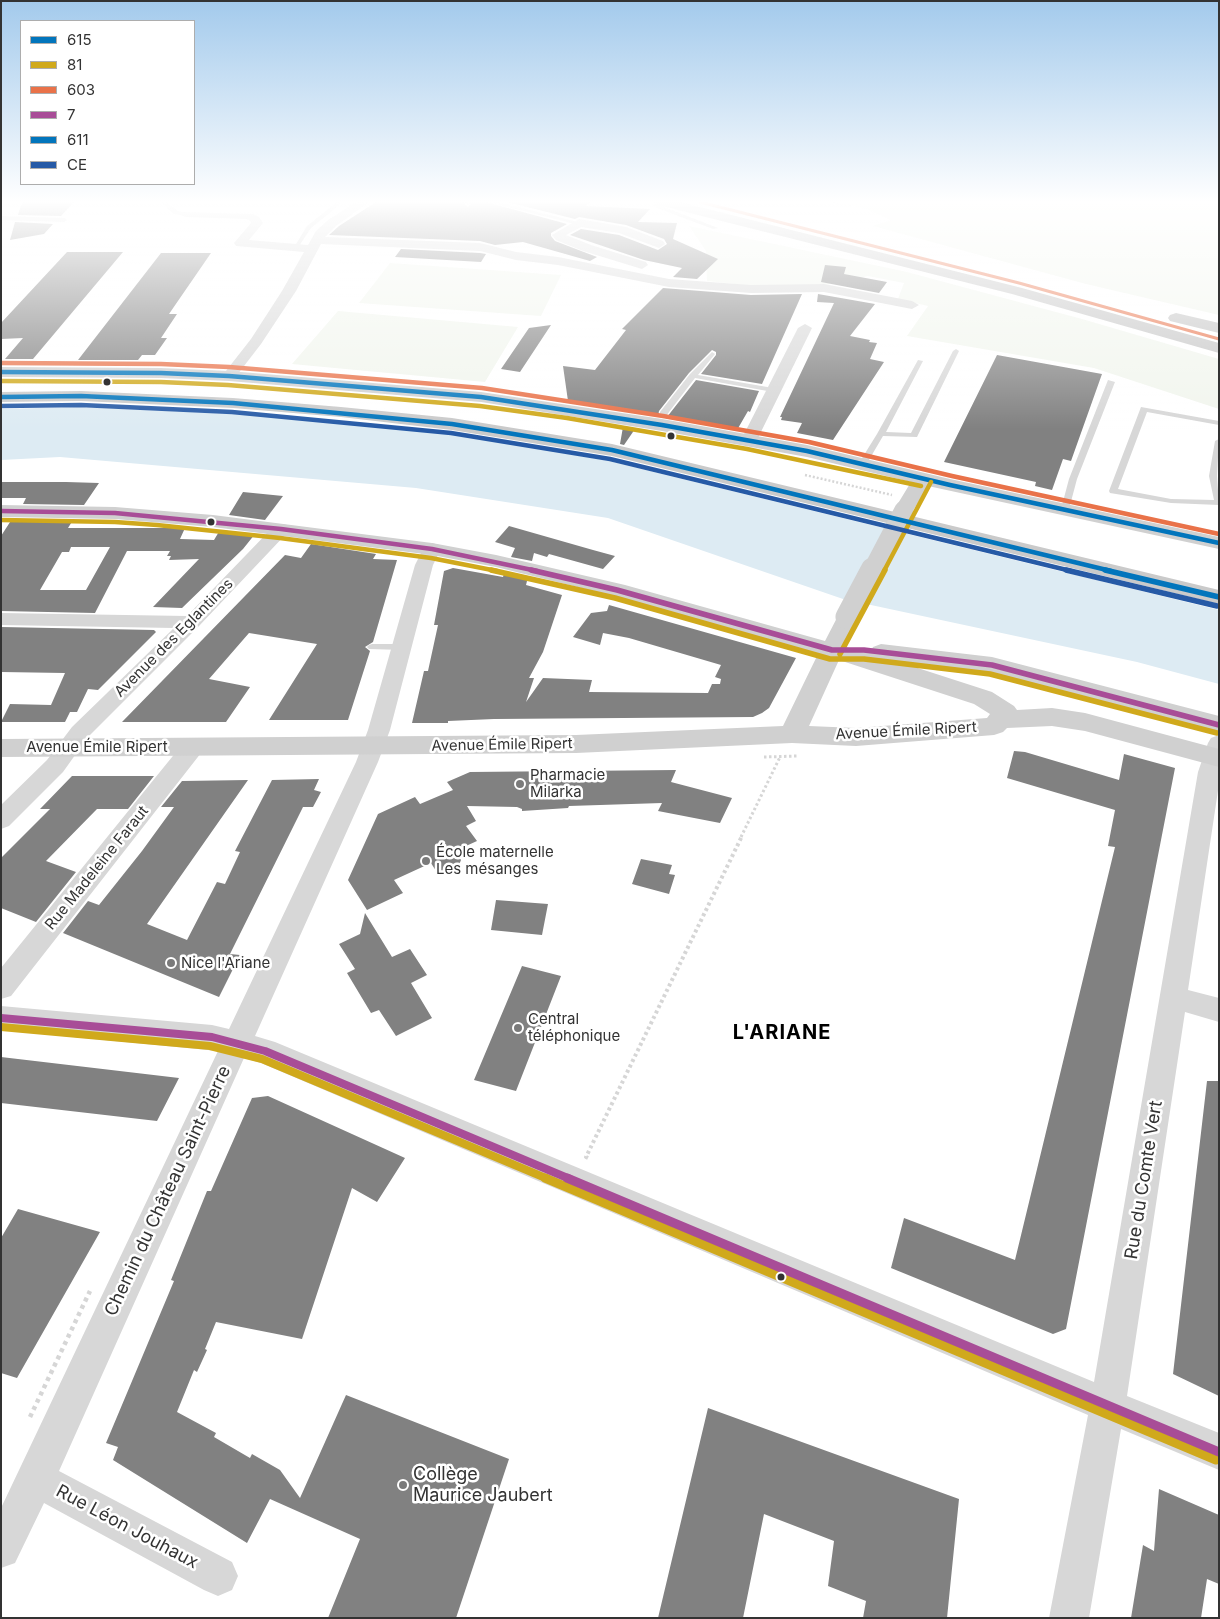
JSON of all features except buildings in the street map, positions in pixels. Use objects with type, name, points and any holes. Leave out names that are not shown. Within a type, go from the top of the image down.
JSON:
[{"type":"highway","points":[[966,278],[1219,348]]},
{"type":"highway","points":[[1002,278],[1219,328]]},
{"type":"main road","points":[[1,391],[86,390],[238,396],[456,417],[548,432],[684,458],[860,503],[1219,589]]},
{"type":"main road","points":[[1,397],[81,396],[233,403],[424,421],[516,434],[612,450],[1219,597]]},
{"type":"street","points":[[229,376],[256,341],[296,278]]},
{"type":"street","points":[[636,278],[695,285],[751,289],[824,288],[912,305]]},
{"type":"street","points":[[682,278],[695,285]]},
{"type":"street","points":[[744,439],[774,390],[804,328]]},
{"type":"street","points":[[1,372],[161,373],[229,376],[346,384],[480,397],[568,409],[744,439],[863,463],[1065,510],[1219,543]]},
{"type":"street","points":[[792,734],[848,617],[923,478]]},
{"type":"street","points":[[2,513],[115,513],[213,521],[432,549],[496,562],[617,590],[929,679],[983,698],[1005,712],[1004,716],[999,720]]},
{"type":"street","name":"Avenue des Eglantines","points":[[1,820],[55,766],[80,732],[192,622],[281,529]]},
{"type":"street","name":"Chemin du Château Saint-Pierre","points":[[1,1549],[36,1479],[223,1069],[330,844],[380,730],[424,565],[432,549]]},
{"type":"street","points":[[1,618],[192,622]]},
{"type":"street","points":[[832,650],[864,650],[992,665],[1219,725]]},
{"type":"street","name":"Avenue Émile Ripert","points":[[1,748],[576,744],[792,734],[856,737],[994,726],[999,720],[1052,717],[1085,722],[1217,753]]},
{"type":"street","name":"Rue Madeleine Faraut","points":[[1,988],[192,747]]},
{"type":"street","name":"Rue du Comte Vert","points":[[1069,1618],[1108,1405],[1209,772],[1217,753]]},
{"type":"street","points":[[1173,997],[1219,1010]]},
{"type":"street","points":[[1,1018],[212,1037],[265,1051],[1219,1452]]},
{"type":"street","name":"Rue Léon Jouhaux","points":[[36,1479],[218,1576]]},
{"type":"lane","points":[[880,434],[914,435],[956,351]]},
{"type":"lane","points":[[663,414],[712,354]]},
{"type":"lane","points":[[863,463],[920,361]]},
{"type":"lane","points":[[693,376],[774,390]]},
{"type":"lane","points":[[1065,510],[1073,479],[1111,382]]},
{"type":"lane","points":[[1219,423],[1144,409],[1113,490],[1171,501],[1218,502],[1213,476],[1219,441]]},
{"type":"lane","points":[[372,647],[403,647]]},
{"type":"path","points":[[805,475],[860,486],[907,505]]},
{"type":"path","points":[[595,1161],[586,1158],[780,758]]},
{"type":"shaded area","points":[[379,278],[560,278],[541,316],[359,303]]},
{"type":"shaded area","points":[[707,278],[861,278],[825,285],[753,286],[707,281]]},
{"type":"shaded area","points":[[876,278],[928,278],[1082,319],[1219,359],[1219,409],[1094,368],[907,336],[928,306],[898,299],[904,283]]},
{"type":"shaded area","points":[[1062,278],[1219,278],[1219,315]]},
{"type":"shaded area","points":[[338,311],[518,327],[485,382],[292,364]]},
{"type":"shaded area","points":[[79,407],[279,416],[460,435],[609,461],[1219,610],[1219,684],[1137,662],[843,599],[608,518],[416,488],[60,457],[1,460],[1,409]]},
{"type":"transit line","name":"603","points":[[998,278],[1219,339]]},
{"type":"transit line","name":"603","points":[[1,363],[161,364],[229,367],[482,388],[663,416],[809,442],[952,476],[1219,534]]},
{"type":"transit line","name":"615","points":[[1,372],[161,373],[229,376],[481,397],[662,425],[807,451],[950,485],[1219,543]]},
{"type":"transit line","name":"81","points":[[1,381],[161,382],[228,385],[480,406],[567,418],[747,449],[921,486]]},
{"type":"transit line","name":"611","points":[[1,397],[81,396],[233,403],[341,412],[452,424],[612,450],[1219,597]]},
{"type":"transit line","name":"CE","points":[[1,406],[81,405],[232,412],[340,421],[451,433],[610,459],[1217,606]]},
{"type":"transit line","name":"81","points":[[840,654],[931,482]]},
{"type":"transit line","name":"7","points":[[1,511],[115,513],[158,516],[281,529],[432,549],[496,561],[617,590],[832,650],[864,650],[992,665],[1219,725]]},
{"type":"transit line","name":"81","points":[[1,520],[115,522],[157,525],[280,538],[431,558],[494,570],[615,598],[830,659],[864,659],[990,674],[1217,733]]},
{"type":"transit line","name":"7","points":[[1,1018],[212,1037],[265,1051],[1219,1452]]},
{"type":"transit line","name":"81","points":[[1,1027],[210,1046],[262,1059],[1216,1460]]},
{"type":"place","name":"Pharmacie Milarka","points":[[520,784]]},
{"type":"place","name":"École maternelle Les mésanges","points":[[426,861]]},
{"type":"place","name":"Nice l'Ariane","points":[[171,963]]},
{"type":"place","name":"Central téléphonique","points":[[518,1028]]},
{"type":"place","name":"Collège Maurice Jaubert","points":[[403,1485]]},
{"type":"district","name":"L'ARIANE","points":[[782,1033]]}]
